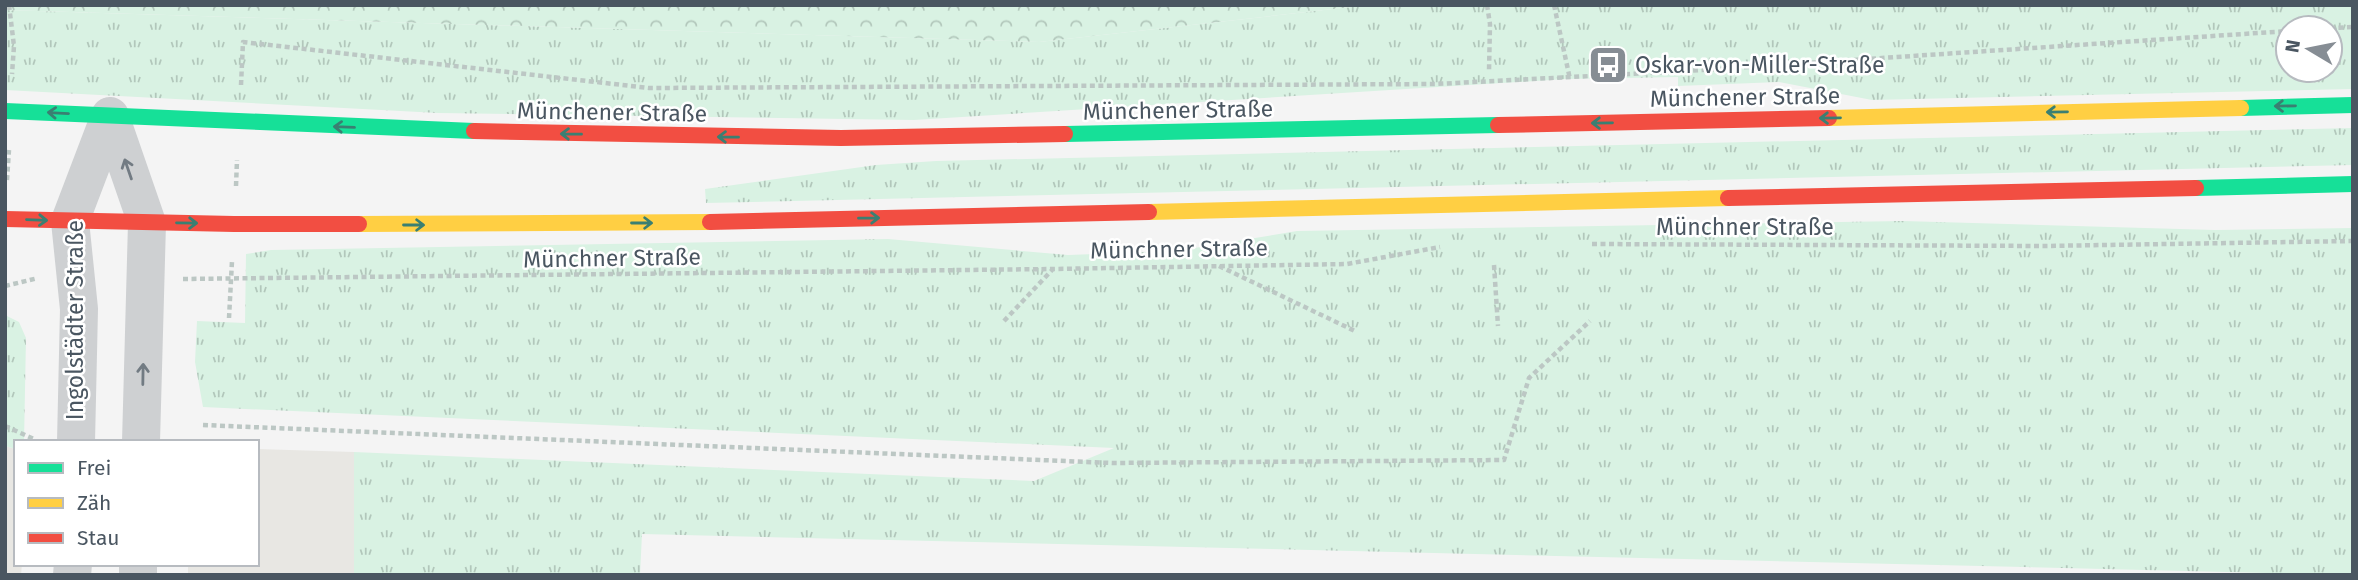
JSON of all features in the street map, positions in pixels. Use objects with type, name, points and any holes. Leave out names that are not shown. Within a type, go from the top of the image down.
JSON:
[{"type":"main road","name":"Münchener Straße","points":[[5,111],[239,123],[554,134],[841,138],[1600,124],[2353,105]]},
{"type":"main road","points":[[5,219],[234,224],[673,222],[2353,184]]},
{"type":"street","name":"Ingolstädter Straße","points":[[76,440],[79,309],[70,221],[110,116]]},
{"type":"street","points":[[110,116],[147,223],[141,440]]},
{"type":"path","points":[[9,5],[13,46],[12,80]]},
{"type":"path","points":[[1487,5],[1490,24],[1489,71]]},
{"type":"path","points":[[1555,5],[1570,78]]},
{"type":"path","points":[[229,317],[243,42],[649,88],[1435,84],[1687,71],[2274,32]]},
{"type":"path","points":[[7,183],[9,137]]},
{"type":"path","name":"Münchner Straße","points":[[1584,244],[2044,246],[2353,241]]},
{"type":"path","name":"Münchner Straße","points":[[146,277],[231,280],[1347,264],[1446,246]]},
{"type":"path","points":[[1218,265],[1357,332]]},
{"type":"path","points":[[1494,265],[1498,326]]},
{"type":"path","points":[[1004,321],[1053,270]]},
{"type":"path","points":[[5,286],[32,278],[75,279]]},
{"type":"path","points":[[203,425],[1112,463],[1504,460],[1529,378],[1590,321]]},
{"type":"path","points":[[5,426],[36,440]]},
{"type":"shaded area","points":[[5,446],[14,448],[14,566],[22,566],[21,575],[5,575]]},
{"type":"shaded area","points":[[259,449],[354,452],[354,575],[188,575],[188,566],[259,566]]},
{"type":"green space","points":[[5,5],[1369,5],[1039,42],[5,10]]},
{"type":"green space","points":[[1369,5],[2353,5],[2353,89],[1872,100],[1779,82],[1678,86],[1678,77],[1566,79],[914,120],[438,113],[5,90],[5,10],[1039,42]]},
{"type":"green space","points":[[2353,128],[2353,165],[706,203],[705,189],[876,165],[936,161]]},
{"type":"green space","points":[[1903,221],[2215,230],[2353,228],[2353,575],[642,534],[640,575],[354,575],[354,452],[1034,481],[1114,448],[203,407],[195,362],[197,321],[245,323],[246,254],[271,250],[888,239],[1068,255],[1176,251],[1297,231]]},
{"type":"green space","points":[[5,315],[19,322],[26,338],[24,440],[14,440],[14,448],[5,446]]},
{"type":"traffic: fast","points":[[2241,108],[2353,105]]},
{"type":"traffic: fast","points":[[5,111],[474,131]]},
{"type":"traffic: fast","points":[[1065,134],[1498,125]]},
{"type":"traffic: fast","points":[[2196,188],[2353,184]]},
{"type":"traffic: slow","points":[[1829,118],[2241,108]]},
{"type":"traffic: slow","points":[[1149,212],[1728,198]]},
{"type":"traffic: slow","points":[[359,224],[710,222]]},
{"type":"traffic: jam","points":[[1498,125],[1829,118]]},
{"type":"traffic: jam","points":[[474,131],[841,138],[1065,134]]},
{"type":"traffic: jam","points":[[1728,198],[2196,188]]},
{"type":"traffic: jam","points":[[710,222],[1149,212]]},
{"type":"traffic: jam","points":[[5,219],[359,224]]},
{"type":"place","name":"Oskar-von-Miller-Straße","points":[[1608,65]]}]
